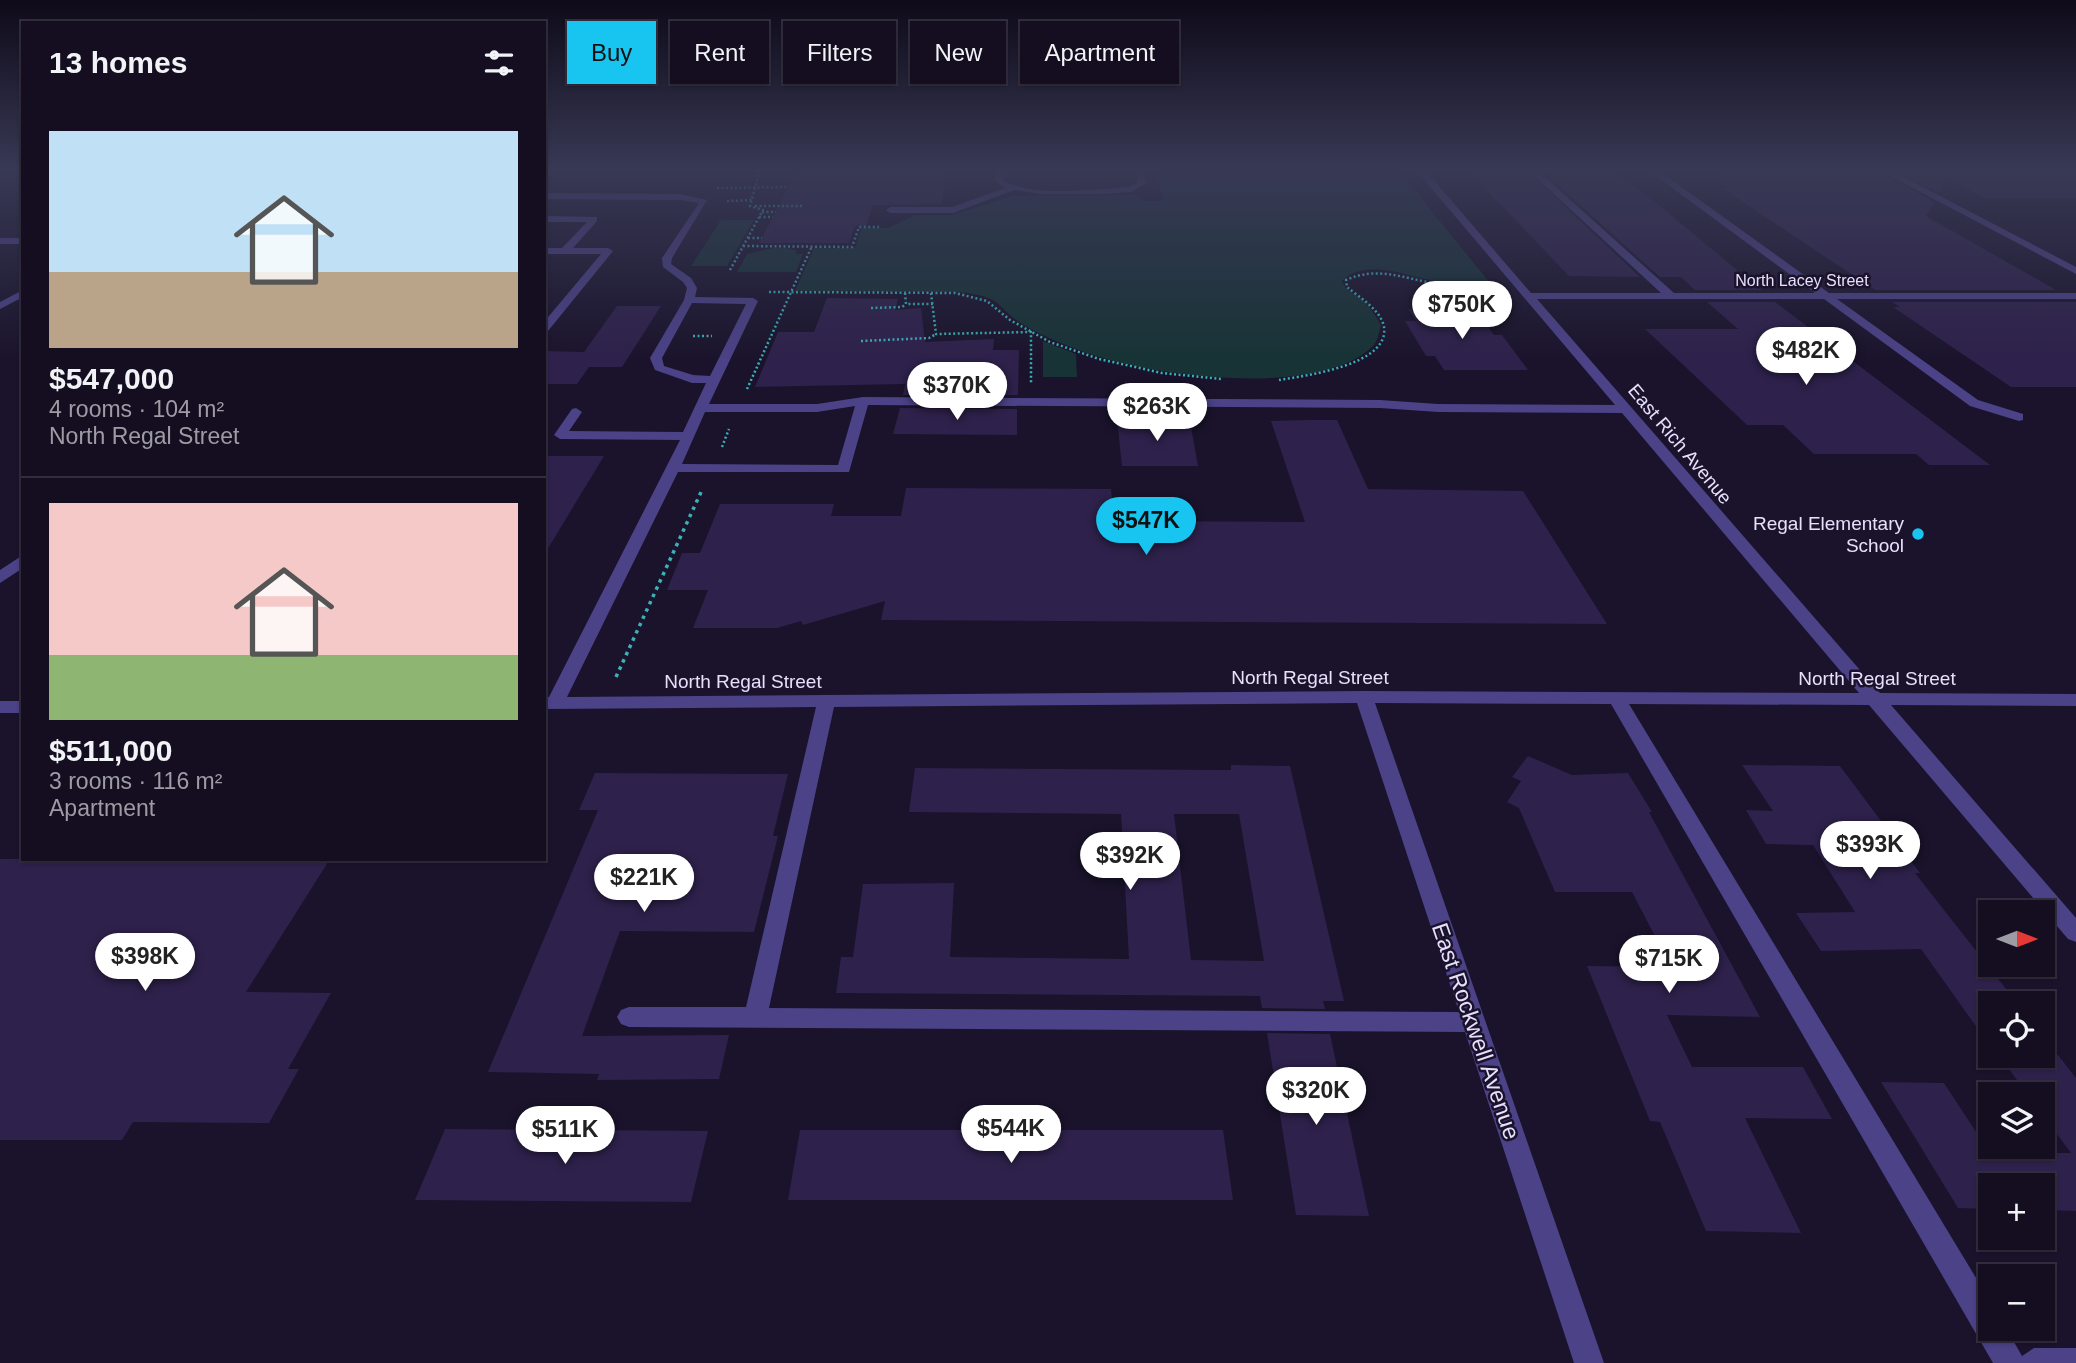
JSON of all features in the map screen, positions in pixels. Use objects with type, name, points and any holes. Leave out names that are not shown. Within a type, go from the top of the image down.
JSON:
[{"type":"street","points":[[565,251],[581,234]]},
{"type":"street","points":[[683,234],[667,258],[666,265],[687,280],[692,288],[689,300],[656,358],[659,368],[674,375],[714,380]]},
{"type":"street","name":"East Rich Avenue","points":[[1475,234],[2076,933]]},
{"type":"street","points":[[1602,234],[1671,296]]},
{"type":"street","points":[[1739,234],[1974,403],[2019,417]]},
{"type":"street","points":[[2005,234],[2076,271]]},
{"type":"street","points":[[0,241],[21,241]]},
{"type":"street","points":[[546,251],[608,251],[546,326]]},
{"type":"street","points":[[0,292],[21,293]]},
{"type":"street","points":[[0,306],[21,294]]},
{"type":"street","name":"North Lacey Street","points":[[1529,296],[2076,296]]},
{"type":"street","points":[[550,703],[674,468],[753,301],[689,300]]},
{"type":"street","points":[[702,408],[817,408],[863,401],[1625,409]]},
{"type":"street","points":[[674,468],[844,469],[863,401]]},
{"type":"street","points":[[576,412],[560,435],[689,436]]},
{"type":"street","points":[[0,578],[20,565]]},
{"type":"street","name":"North Regal Street","points":[[550,703],[1364,698],[2076,700]]},
{"type":"street","name":"East Rockwell Avenue","points":[[1364,698],[1589,1363]]},
{"type":"street","points":[[1617,698],[2010,1363]]},
{"type":"street","points":[[755,1018],[826,701]]},
{"type":"street","points":[[0,707],[21,707]]},
{"type":"street","points":[[629,1017],[1472,1022]]},
{"type":"street","points":[[2034,1363],[2076,1363]]},
{"type":"path","points":[[730,270],[750,234]]},
{"type":"path","points":[[743,246],[852,247],[857,234]]},
{"type":"path","points":[[748,238],[762,237]]},
{"type":"path","points":[[1270,381],[1315,376],[1350,366],[1370,354],[1382,341],[1384,325],[1377,311],[1365,298],[1347,287],[1346,280],[1356,274],[1389,273],[1443,284],[1497,285]]},
{"type":"path","points":[[764,292],[974,295],[987,301],[1010,320],[1050,342],[1099,359],[1161,373],[1224,380]]},
{"type":"path","points":[[866,298],[868,292]]},
{"type":"path","points":[[905,293],[906,304]]},
{"type":"path","points":[[931,293],[936,334]]},
{"type":"path","points":[[871,308],[933,304]]},
{"type":"path","points":[[861,341],[929,338],[936,334],[1031,332]]},
{"type":"path","points":[[1031,332],[1031,402]]},
{"type":"green space","points":[[712,234],[746,234],[727,266],[691,266]]},
{"type":"green space","points":[[860,234],[1450,234],[1490,283],[1445,283],[1377,270],[1352,274],[1342,281],[1343,284],[1366,303],[1381,325],[1374,345],[1349,362],[1315,373],[1276,378],[1233,378],[1149,369],[1084,352],[1020,323],[996,302],[976,294],[795,291],[814,248],[855,248]]},
{"type":"green space","points":[[773,248],[788,248],[797,251],[796,254],[803,254],[796,272],[737,272],[747,254]]},
{"type":"green space","points":[[1043,341],[1076,354],[1077,377],[1043,377]]},
{"type":"building","points":[[764,234],[852,234],[849,243],[759,243]]},
{"type":"building","points":[[1529,234],[1594,234],[1640,277],[1569,276]]},
{"type":"building","points":[[1612,234],[1693,234],[1761,290],[1695,290],[1681,277],[1660,277]]},
{"type":"building","points":[[1790,234],[1957,234],[2056,290],[1875,290]]},
{"type":"building","points":[[827,298],[898,299],[895,310],[921,308],[925,342],[994,339],[993,350],[1019,350],[1018,395],[903,395],[905,384],[755,387],[778,332],[814,332]]},
{"type":"building","points":[[1707,302],[1775,302],[1990,465],[1929,465],[1916,454],[1814,454],[1783,425],[1747,425],[1645,329],[1738,329]]},
{"type":"building","points":[[1892,302],[2076,302],[2076,387],[2011,387],[1893,307],[1900,307]]},
{"type":"building","points":[[617,306],[661,306],[622,367],[589,367],[577,384],[546,384],[546,351],[584,352]]},
{"type":"building","points":[[1408,309],[1476,310],[1494,335],[1502,335],[1528,370],[1444,370],[1435,356],[1426,356],[1405,321],[1416,321]]},
{"type":"building","points":[[900,408],[1017,409],[1017,435],[893,434]]},
{"type":"building","points":[[1117,420],[1190,421],[1198,466],[1122,466]]},
{"type":"building","points":[[1337,420],[1368,489],[1523,491],[1607,624],[881,620],[885,601],[803,625],[801,621],[777,628],[693,628],[708,590],[667,590],[682,553],[700,553],[720,504],[834,504],[831,516],[901,516],[906,488],[1111,489],[1114,521],[1305,522],[1271,421]]},
{"type":"building","points":[[546,456],[604,456],[546,552]]},
{"type":"building","points":[[1528,756],[1572,775],[1628,773],[1652,812],[1649,812],[1760,1017],[1667,1015],[1692,1067],[1803,1067],[1832,1119],[1745,1118],[1801,1233],[1706,1231],[1660,1122],[1650,1121],[1587,966],[1671,967],[1632,892],[1555,892],[1519,808],[1507,802],[1521,781],[1512,777]]},
{"type":"building","points":[[1231,765],[1290,766],[1344,1001],[1323,1001],[1325,1009],[1262,1008],[1260,996],[836,993],[841,957],[853,957],[863,884],[954,883],[950,957],[1129,959],[1121,814],[909,812],[915,768],[1231,770]],"holes":[[[1174,814],[1239,814],[1264,961],[1191,960]]]},
{"type":"building","points":[[1742,765],[1840,766],[1920,873],[1915,873],[1978,953],[1978,977],[1997,977],[2008,991],[1978,991],[1978,1029],[1921,949],[1821,951],[1796,913],[1855,912],[1813,845],[1766,844],[1746,810],[1773,811]]},
{"type":"building","points":[[595,773],[788,774],[773,836],[778,836],[754,932],[620,931],[582,1036],[729,1035],[719,1079],[597,1080],[599,1074],[488,1072],[598,810],[579,810]]},
{"type":"building","points":[[0,859],[329,861],[246,992],[331,993],[288,1069],[299,1069],[269,1123],[133,1122],[122,1140],[0,1140]]},
{"type":"building","points":[[1267,1033],[1330,1034],[1369,1216],[1296,1215]]},
{"type":"building","points":[[2055,1055],[2058,1055],[2076,1078],[2076,1211],[2055,1210],[2055,1173],[1978,1173],[1978,1209],[1958,1208],[1881,1082],[1944,1083],[1978,1135],[1978,1159],[2055,1159],[2055,1153],[2071,1153],[2055,1131],[2055,1082],[2018,1082],[2008,1068],[2055,1068]]},
{"type":"building","points":[[445,1129],[708,1131],[691,1202],[415,1200]]},
{"type":"building","points":[[800,1130],[1223,1130],[1233,1200],[788,1200]]},
{"type":"place","name":"Regal Elementary School","points":[[1918,534]]}]
